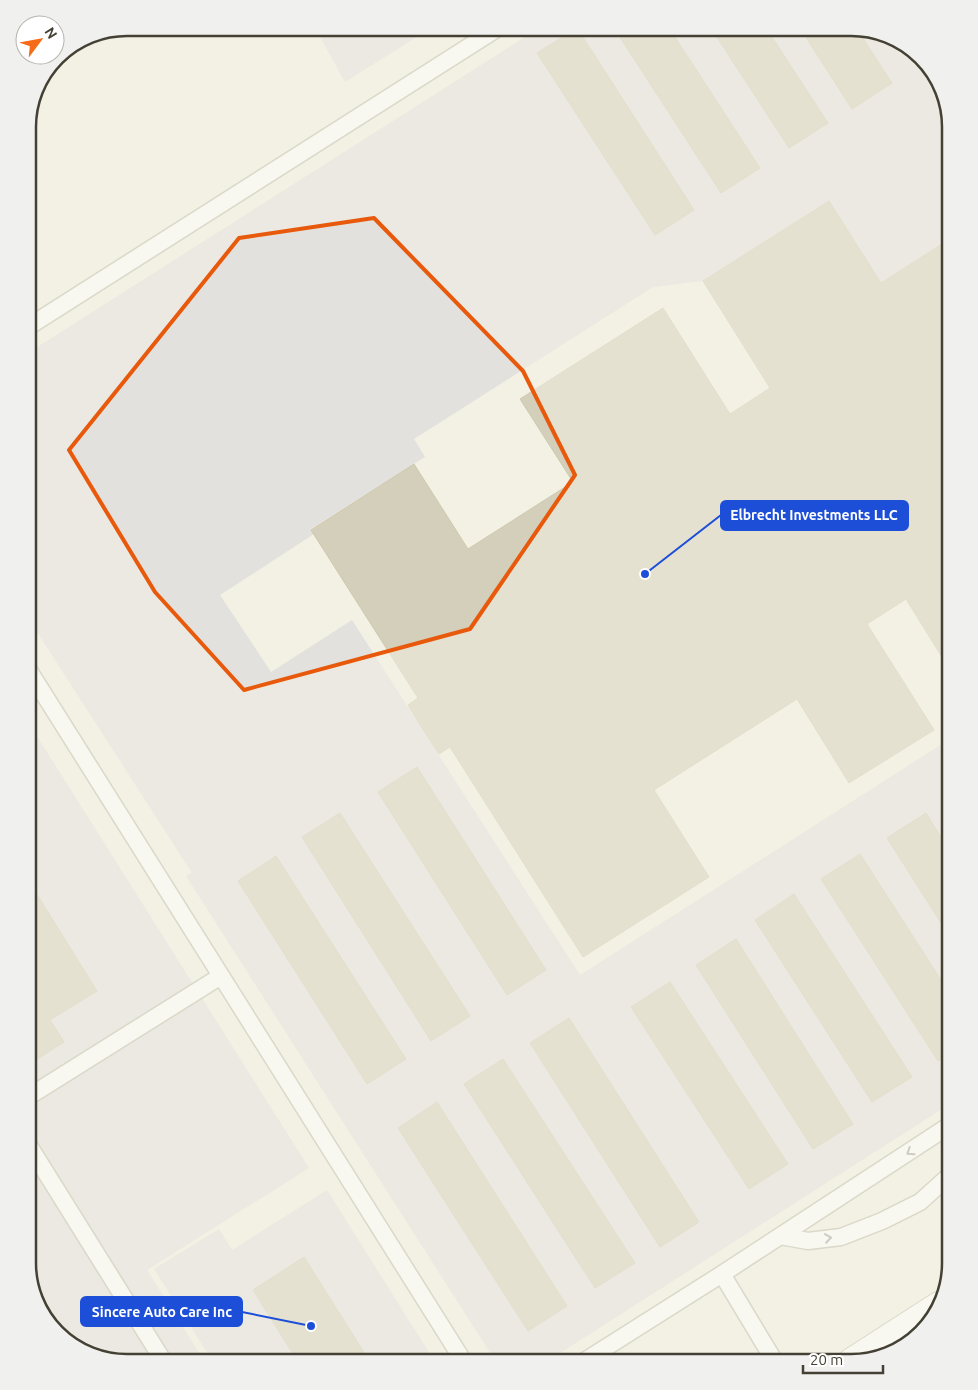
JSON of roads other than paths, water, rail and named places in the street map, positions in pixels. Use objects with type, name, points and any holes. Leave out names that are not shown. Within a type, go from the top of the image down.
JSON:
[{"type":"street","points":[[867,1352],[925,1315]]},
{"type":"lane","points":[[36,322],[485,36]]},
{"type":"lane","points":[[36,682],[459,1354]]},
{"type":"lane","points":[[36,1092],[221,976]]},
{"type":"lane","points":[[596,1354],[942,1130]]},
{"type":"lane","points":[[36,1157],[159,1354]]},
{"type":"lane","points":[[780,1236],[808,1241],[841,1237],[882,1221],[920,1202],[942,1182]]},
{"type":"lane","points":[[722,1274],[770,1354]]},
{"type":"place","name":"Elbrecht Investments LLC","points":[[645,574]]},
{"type":"place","name":"Sincere Auto Care Inc","points":[[311,1326]]}]
